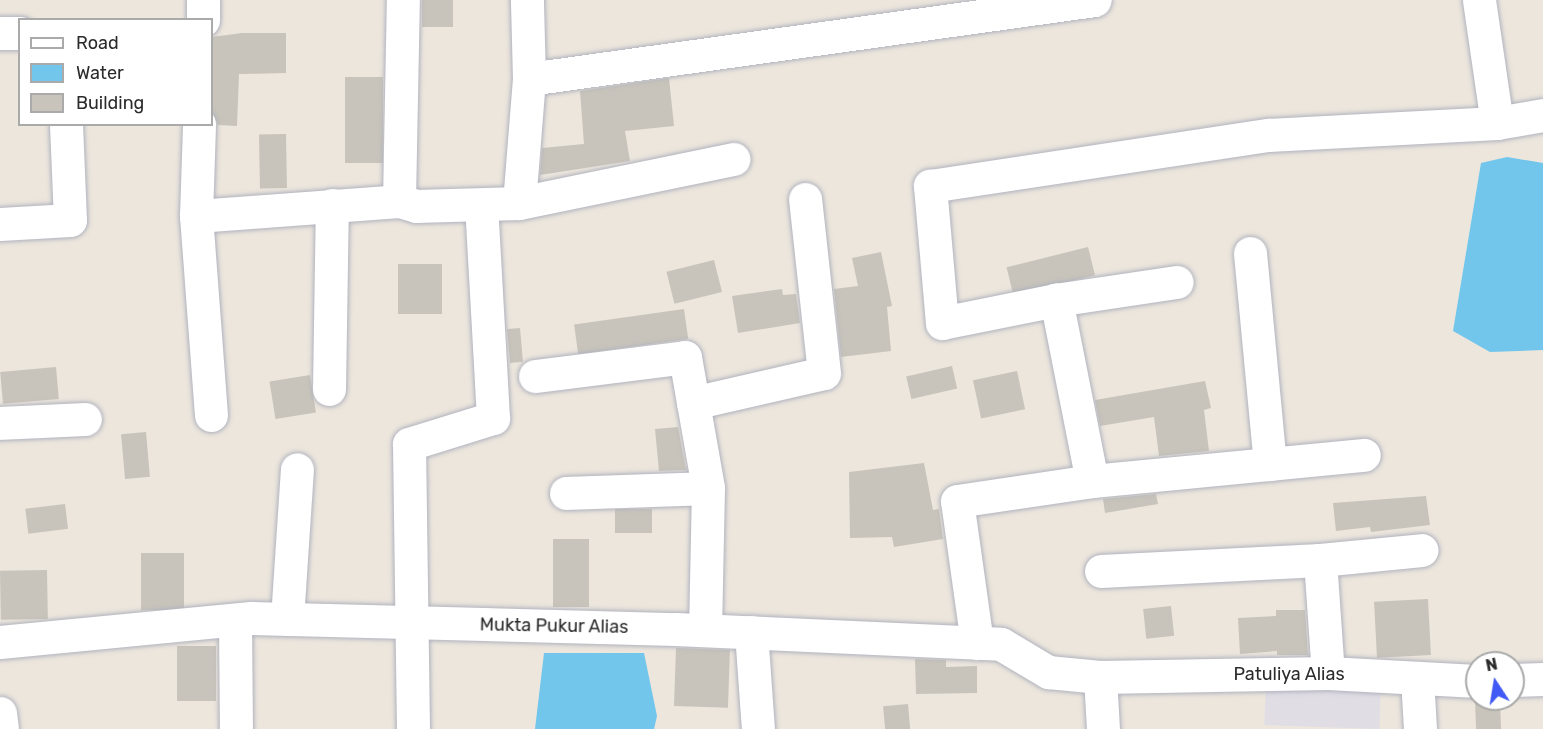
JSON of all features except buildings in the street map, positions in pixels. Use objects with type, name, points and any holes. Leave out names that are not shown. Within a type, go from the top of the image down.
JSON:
[{"type":"street","points":[[203,18],[204,0]]},
{"type":"street","points":[[399,201],[403,0]]},
{"type":"street","points":[[519,203],[529,79],[527,0]]},
{"type":"street","points":[[529,79],[1095,0]]},
{"type":"street","points":[[1479,0],[1497,123]]},
{"type":"street","points":[[0,33],[18,33]]},
{"type":"street","points":[[1176,282],[1056,300],[942,322],[930,186],[1268,135],[1497,123],[1543,115]]},
{"type":"street","points":[[0,224],[70,220],[66,126]]},
{"type":"street","points":[[199,126],[196,216],[211,415]]},
{"type":"street","points":[[196,216],[399,201],[416,206],[481,206],[519,203],[734,159]]},
{"type":"street","points":[[693,403],[824,373],[805,199]]},
{"type":"street","points":[[329,388],[332,205]]},
{"type":"street","points":[[413,729],[409,444],[494,418],[481,206]]},
{"type":"street","points":[[1250,253],[1270,464]]},
{"type":"street","points":[[1056,300],[1092,481]]},
{"type":"street","points":[[535,376],[685,357],[708,488],[705,630]]},
{"type":"street","points":[[0,423],[85,419]]},
{"type":"street","points":[[977,643],[957,501],[1092,481],[1364,455]]},
{"type":"street","points":[[287,619],[297,469]]},
{"type":"street","points":[[566,493],[708,488]]},
{"type":"street","points":[[1101,571],[1320,560],[1422,550]]},
{"type":"street","points":[[1320,560],[1328,673]]},
{"type":"street","name":"Mukta Pukur Alias","points":[[0,642],[235,620],[287,619],[705,630],[1001,644],[1048,672],[1100,677]]},
{"type":"street","points":[[235,620],[236,729]]},
{"type":"street","points":[[751,632],[758,729]]},
{"type":"street","name":"Patuliya Alias","points":[[1100,677],[1328,673],[1465,680]]},
{"type":"street","points":[[1100,677],[1103,729]]},
{"type":"street","points":[[1417,678],[1420,729]]},
{"type":"street","points":[[1525,680],[1543,679]]},
{"type":"street","points":[[0,713],[2,729]]},
{"type":"shaded area","points":[[1266,678],[1381,682],[1379,729],[1264,725]]},
{"type":"water","points":[[1507,157],[1543,163],[1543,350],[1490,352],[1453,331],[1481,163]]},
{"type":"water","points":[[544,653],[644,653],[657,716],[654,729],[535,729]]}]
